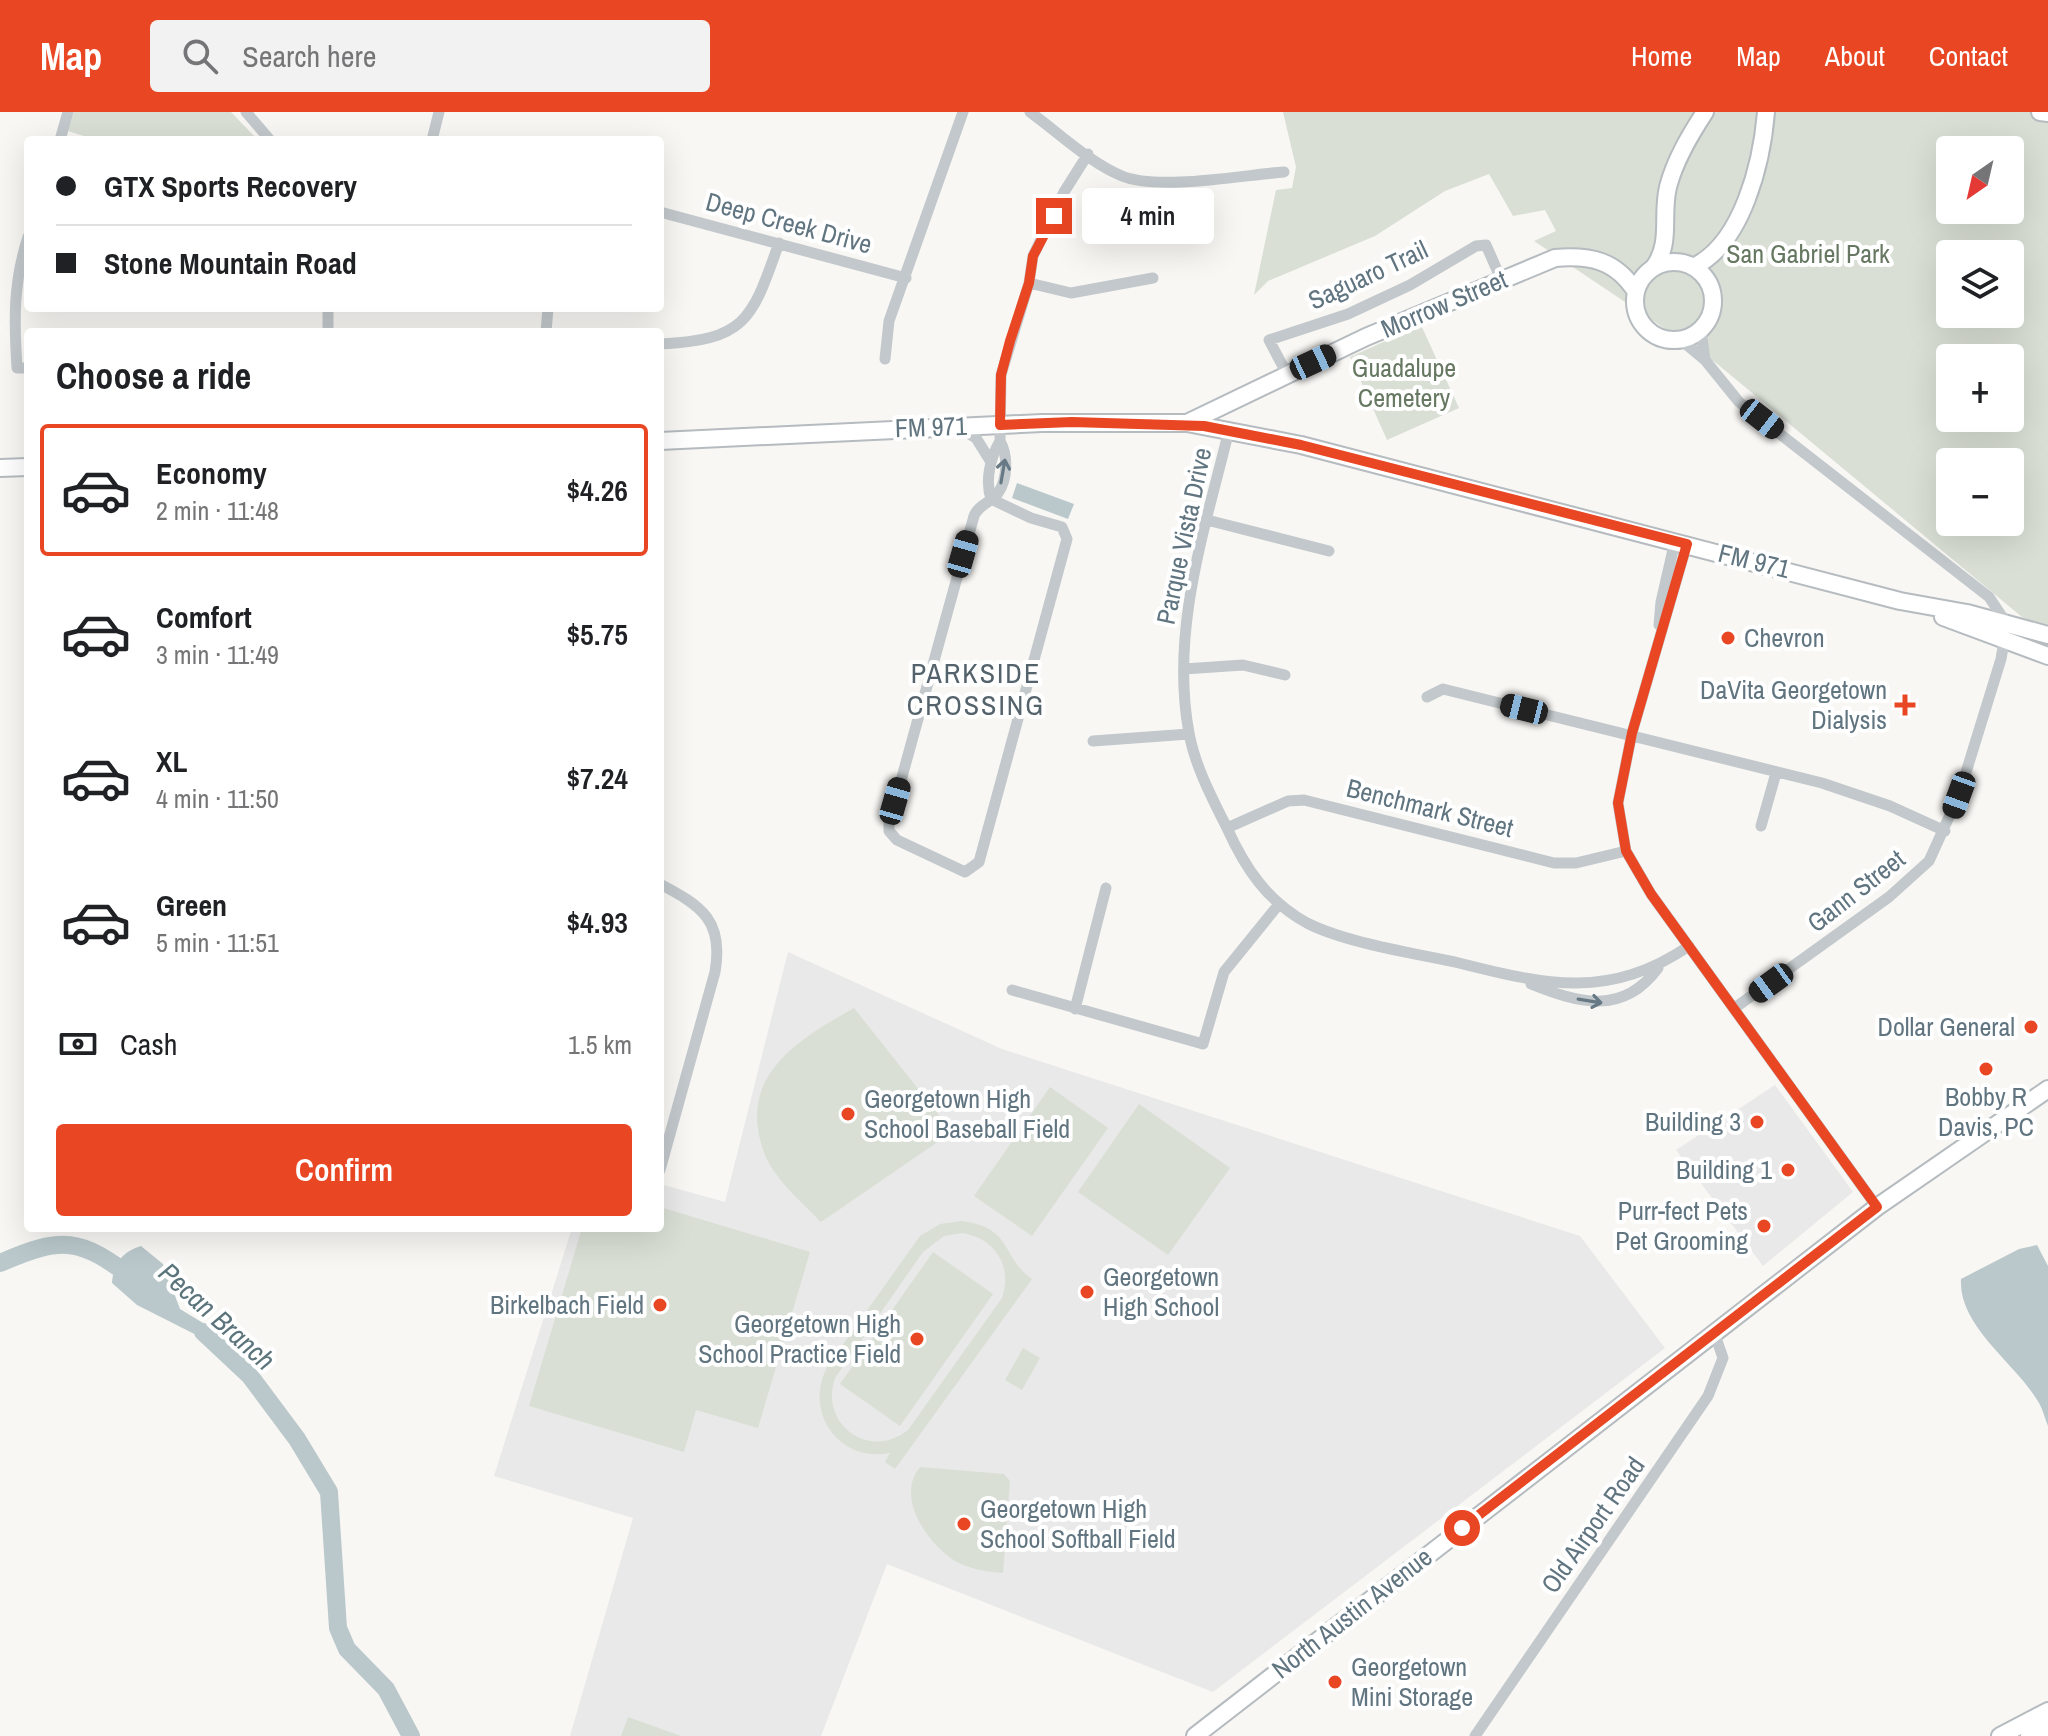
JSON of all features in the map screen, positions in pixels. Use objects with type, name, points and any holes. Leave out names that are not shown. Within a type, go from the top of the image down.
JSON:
[{"type":"highway","points":[[2031,1736],[2048,1728]]},
{"type":"main road","points":[[1705,112],[1681,154],[1668,186],[1666,247],[1636,292],[1635,307],[1641,322],[1651,333],[1665,340],[1681,340],[1701,331],[1714,307],[1707,280],[1710,257],[1732,227],[1747,197],[1763,153],[1766,112]]},
{"type":"main road","points":[[2040,112],[2048,113]]},
{"type":"main road","points":[[1666,247],[1707,280]]},
{"type":"main road","points":[[1651,269],[1710,257]]},
{"type":"main road","name":"Morrow Street","points":[[1187,423],[1287,374],[1555,258],[1608,263],[1619,271],[1651,269]]},
{"type":"main road","points":[[1619,271],[1636,292]]},
{"type":"main road","name":"FM 971","points":[[664,441],[957,426],[1000,433],[1187,423],[1229,430],[1681,542],[2006,632],[2048,635]]},
{"type":"main road","points":[[0,468],[24,467]]},
{"type":"main road","name":"FM 971","points":[[2006,632],[2048,656]]},
{"type":"main road","name":"North Austin Avenue","points":[[1195,1736],[1877,1207],[2048,1089]]},
{"type":"main road","points":[[2000,1736],[2048,1711]]},
{"type":"street","points":[[61,136],[68,112]]},
{"type":"street","points":[[433,136],[439,112]]},
{"type":"street","points":[[885,359],[889,321],[963,112]]},
{"type":"street","points":[[1030,112],[1119,175],[1144,181],[1284,172]]},
{"type":"street","points":[[251,113],[267,136]]},
{"type":"street","points":[[1000,433],[1005,465],[999,493],[991,499],[977,509],[974,516],[889,824],[889,831],[897,840],[965,872],[979,862],[1067,539],[1062,527],[1016,512],[991,499],[987,487],[1000,433],[1001,375],[1037,247],[1070,181],[1088,154]]},
{"type":"street","name":"Deep Creek Drive","points":[[664,213],[906,278]]},
{"type":"street","points":[[664,344],[701,342],[720,337],[738,326],[757,300],[779,243]]},
{"type":"street","name":"Saguaro Trail","points":[[1287,374],[1269,340],[1348,314],[1397,291],[1476,246],[1486,245],[1501,279]]},
{"type":"street","points":[[24,250],[16,277],[13,305],[17,368],[24,368]]},
{"type":"street","points":[[1029,283],[1071,293],[1153,278]]},
{"type":"street","points":[[1701,331],[1705,360]]},
{"type":"street","points":[[1681,340],[1705,360],[1739,402],[1989,597],[2001,610],[2006,632]]},
{"type":"street","points":[[957,426],[976,438],[991,462]]},
{"type":"street","name":"Parque Vista Drive","points":[[1229,430],[1186,609],[1184,669],[1189,734],[1198,764],[1247,869],[1279,904],[1310,924],[1516,977],[1586,984],[1658,968]]},
{"type":"street","points":[[1207,520],[1329,551]]},
{"type":"street","points":[[1681,542],[1672,606],[1659,633],[1631,737],[1618,803],[1626,851],[1651,894],[1736,1007],[1877,1207]]},
{"type":"street","name":"Gann Street","points":[[1736,1007],[1909,882],[1929,861],[1945,831],[2006,632]]},
{"type":"street","points":[[1184,669],[1243,665],[1285,675]]},
{"type":"street","points":[[1427,697],[1443,689],[1776,773],[1861,795],[1945,831]]},
{"type":"street","points":[[1093,741],[1189,734]]},
{"type":"street","points":[[1761,826],[1776,773]]},
{"type":"street","name":"Benchmark Street","points":[[1227,828],[1288,801],[1304,800],[1554,863],[1576,863],[1626,851]]},
{"type":"street","points":[[664,886],[682,896],[708,918],[719,946],[715,972],[664,1156]]},
{"type":"street","points":[[1075,1009],[1106,888]]},
{"type":"street","points":[[1012,990],[1203,1044],[1224,972],[1279,904]]},
{"type":"street","name":"Parque Vista Drive","points":[[1516,977],[1566,997],[1603,1003],[1639,988],[1658,968],[1689,946]]},
{"type":"street","name":"Old Airport Road","points":[[1475,1736],[1708,1396],[1723,1358],[1714,1332]]},
{"type":"shaded area","points":[[1017,483],[1074,504],[1068,519],[1012,498]]},
{"type":"shaded area","name":"Georgetown High School","points":[[788,952],[1002,1049],[1580,1236],[1665,1348],[1213,1692],[887,1564],[821,1736],[570,1736],[633,1518],[494,1476],[571,1232],[664,1232],[664,1185],[725,1202]]},
{"type":"shaded area","points":[[1775,1085],[1853,1192],[1763,1266],[1676,1150]]},
{"type":"shaded area","points":[[2037,1245],[2048,1266],[2048,1426],[2029,1388],[1969,1313],[1961,1279],[2019,1249]]},
{"type":"shaded area","points":[[141,1246],[163,1264],[180,1309],[203,1323],[228,1351],[137,1305],[112,1283],[120,1259]]},
{"type":"green space","points":[[74,112],[231,112],[254,136],[84,136],[68,131]]},
{"type":"green space","name":"San Gabriel Park","points":[[1283,112],[2048,112],[2048,627],[2022,617],[1716,363],[1534,241],[1556,231],[1545,210],[1513,216],[1489,174],[1445,191],[1375,236],[1268,281],[1254,295],[1276,190],[1292,188],[1296,167]]},
{"type":"green space","name":"Guadalupe Cemetery","points":[[1421,325],[1459,408],[1387,440],[1350,357]]},
{"type":"green space","name":"Georgetown High School Baseball Field","points":[[854,1008],[942,1119],[939,1141],[821,1222],[790,1191],[765,1155],[758,1128],[758,1104],[765,1083],[792,1048]]},
{"type":"green space","points":[[1050,1087],[1108,1128],[1032,1236],[974,1196]]},
{"type":"green space","points":[[1139,1104],[1230,1168],[1168,1255],[1078,1192]]},
{"type":"green space","points":[[664,1208],[810,1252],[758,1428],[696,1410],[684,1452],[529,1406],[581,1232],[664,1232]]},
{"type":"green space","points":[[962,1221],[991,1230],[1022,1271],[1032,1279],[895,1469],[885,1462],[890,1453],[871,1454],[854,1450],[840,1441],[830,1429],[822,1415],[822,1381],[829,1364],[920,1236],[940,1224]],"holes":[[[962,1233],[992,1247],[1003,1265],[1005,1286],[1002,1298],[908,1430],[893,1439],[878,1441],[851,1433],[834,1410],[832,1395],[835,1378],[923,1252],[944,1236]]]},
{"type":"green space","name":"Georgetown High School Practice Field","points":[[933,1252],[993,1294],[900,1426],[840,1384]]},
{"type":"green space","points":[[1023,1348],[1040,1358],[1022,1390],[1005,1380]]},
{"type":"green space","name":"Georgetown High School Softball Field","points":[[920,1467],[1004,1474],[1010,1481],[1003,1573],[966,1566],[934,1543],[913,1505],[913,1479]]},
{"type":"green space","points":[[628,1717],[681,1736],[621,1736]]},
{"type":"waterway","name":"Pecan Branch","points":[[0,1263],[40,1248],[70,1245],[99,1255],[135,1280]]},
{"type":"waterway","name":"Pecan Branch","points":[[203,1332],[250,1376],[297,1439],[329,1492],[338,1628],[347,1649],[386,1689],[411,1736]]},
{"type":"place","name":"Chevron","points":[[1728,638]]},
{"type":"place","name":"DaVita Georgetown Dialysis","points":[[1905,705]]},
{"type":"place","name":"Dollar General","points":[[2031,1027]]},
{"type":"place","name":"Bobby R Davis, PC","points":[[1986,1069]]},
{"type":"place","name":"Georgetown High School Baseball Field","points":[[848,1114]]},
{"type":"place","name":"Building 3","points":[[1757,1122]]},
{"type":"place","name":"Building 1","points":[[1788,1170]]},
{"type":"place","name":"Purr-fect Pets Pet Grooming","points":[[1764,1226]]},
{"type":"place","name":"Georgetown High School","points":[[1087,1292]]},
{"type":"place","name":"Birkelbach Field","points":[[660,1305]]},
{"type":"place","name":"Georgetown High School Practice Field","points":[[917,1339]]},
{"type":"place","name":"Georgetown High School Softball Field","points":[[964,1524]]},
{"type":"place","name":"Georgetown Mini Storage","points":[[1335,1682]]},
{"type":"district","name":"PARKSIDE CROSSING","points":[[976,689]]},
{"type":"route","points":[[1054,216],[1033,256],[1029,283],[1001,375],[1000,425],[1187,423],[1268,437],[1687,544],[1672,606],[1659,633],[1624,763],[1618,818],[1626,851],[1651,894],[1736,1007],[1877,1207],[1462,1528]]}]
